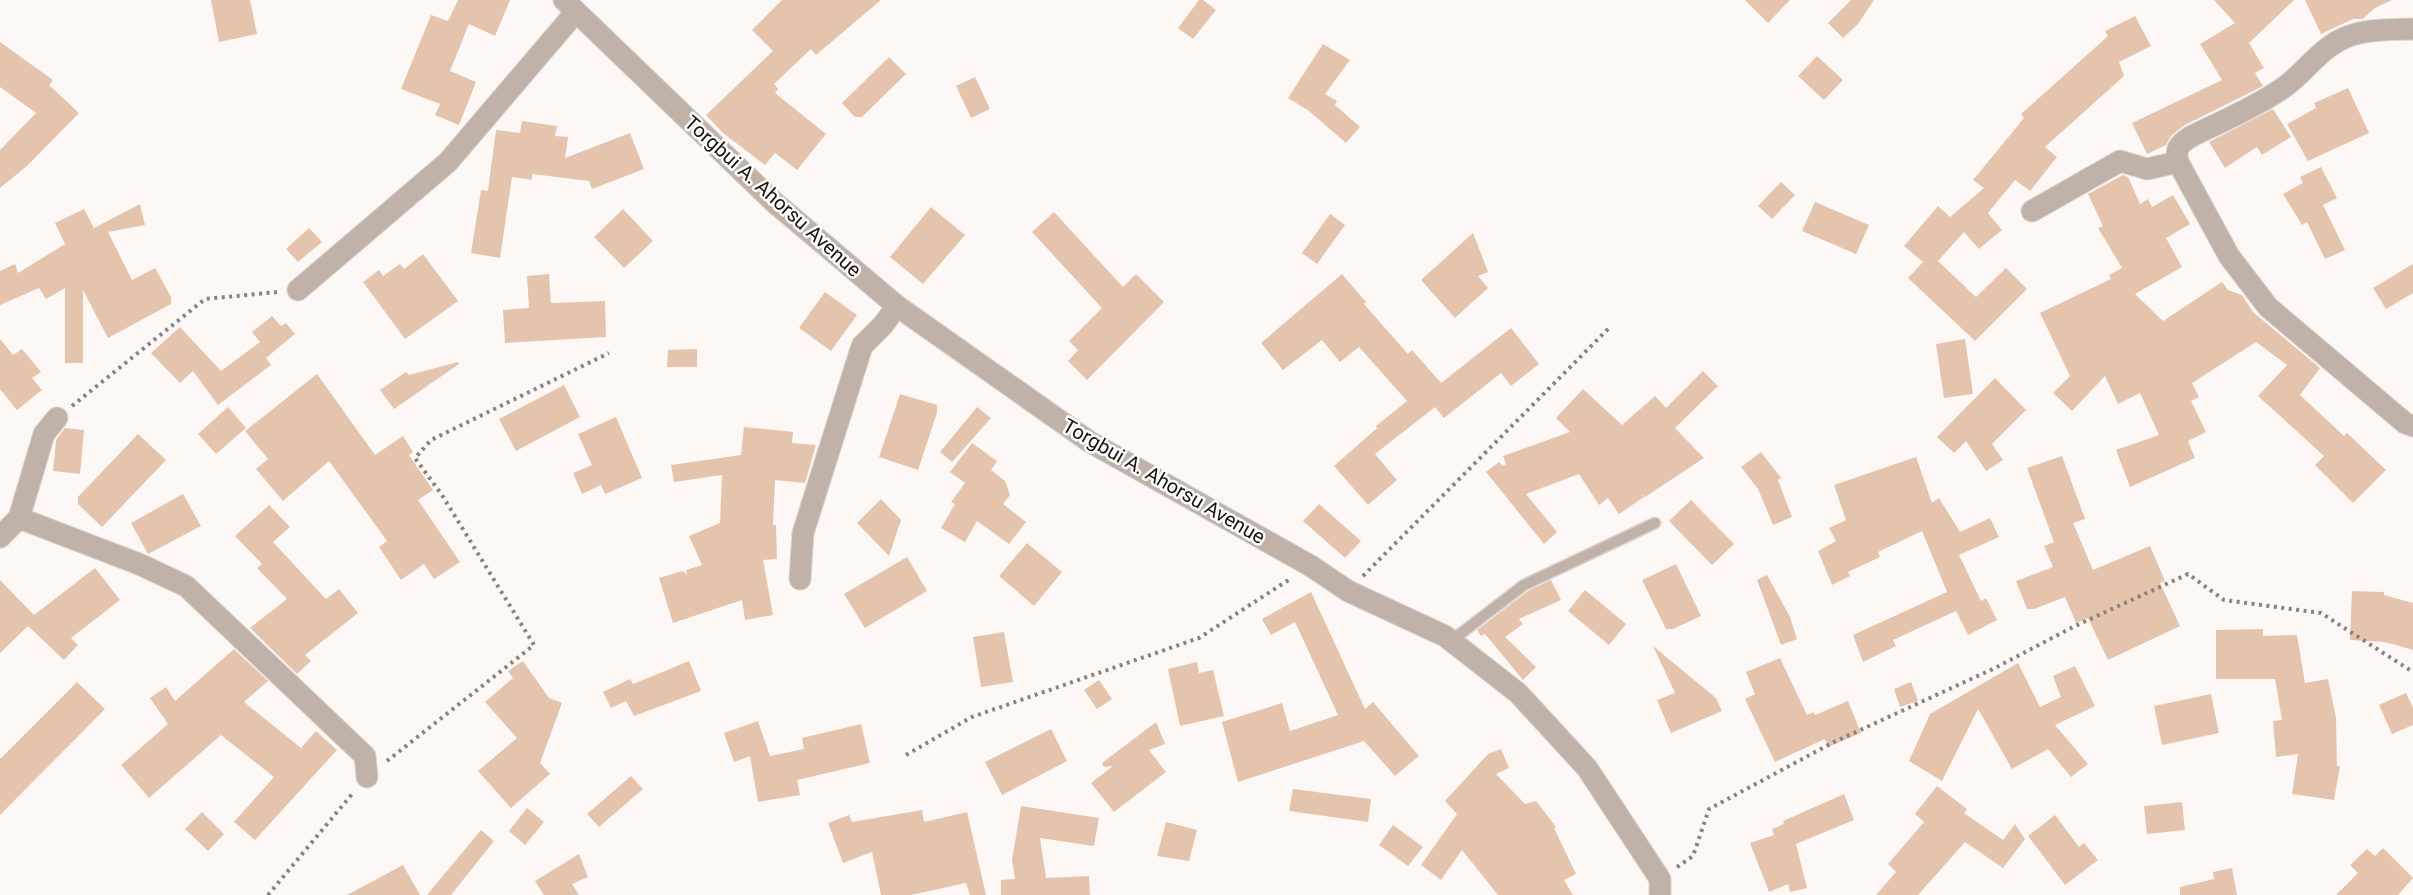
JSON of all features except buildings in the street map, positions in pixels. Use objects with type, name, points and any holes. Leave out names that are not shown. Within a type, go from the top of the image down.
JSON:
[{"type":"street","points":[[298,291],[448,162],[570,6]]},
{"type":"street","name":"Torgbui A. Ahorsu Avenue","points":[[570,6],[774,202],[897,306],[1090,442],[1311,566],[1347,591],[1451,640],[1518,693],[1587,768],[1660,887]]},
{"type":"street","points":[[2413,28],[2375,30],[2349,35],[2328,48],[2306,71],[2280,90],[2180,144],[2176,153],[2178,162],[2229,256],[2268,307],[2405,423],[2413,426]]},
{"type":"street","points":[[2032,211],[2120,161],[2147,169],[2178,162]]},
{"type":"street","points":[[800,579],[803,533],[862,346],[883,325],[897,306]]},
{"type":"street","points":[[0,537],[19,518],[44,434],[57,418]]},
{"type":"street","points":[[19,518],[139,564],[186,586],[365,756],[367,777]]},
{"type":"lane","points":[[1451,640],[1524,585],[1654,523]]},
{"type":"path","points":[[57,418],[205,299],[298,291]]},
{"type":"path","points":[[1347,591],[1610,327]]},
{"type":"path","points":[[268,895],[367,777],[534,645],[442,495],[415,458],[431,440],[609,353]]},
{"type":"path","points":[[906,755],[972,717],[1199,638],[1311,566]]},
{"type":"path","points":[[1660,887],[1693,856],[1709,809],[1834,742],[1993,669],[2075,626],[2188,574],[2224,600],[2321,613],[2413,672]]}]
